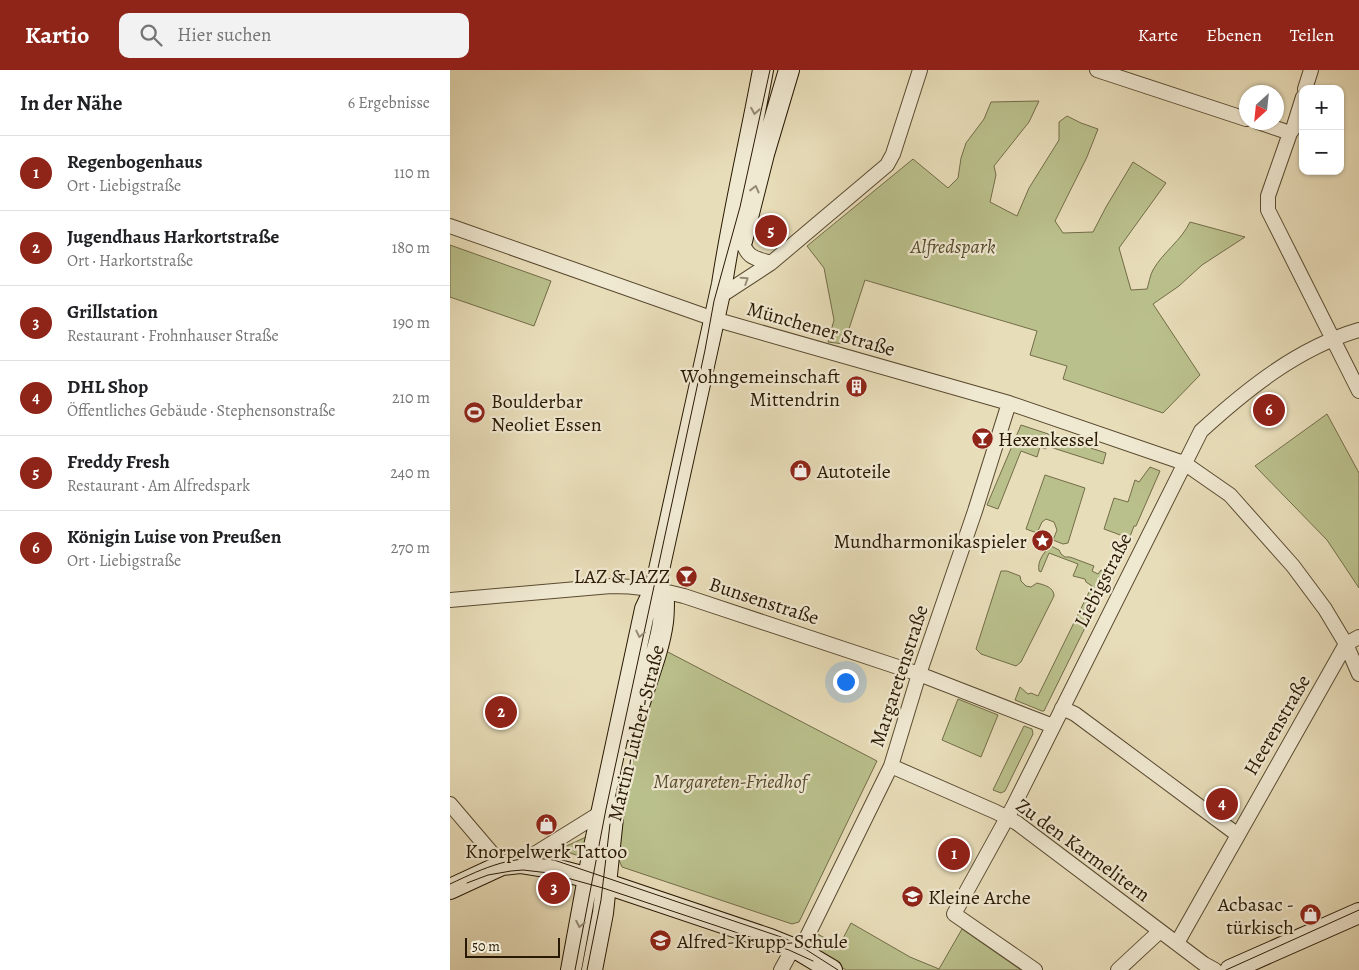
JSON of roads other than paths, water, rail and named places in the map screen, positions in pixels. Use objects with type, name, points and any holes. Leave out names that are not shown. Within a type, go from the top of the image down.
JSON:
[{"type":"main road","name":"Martin-Luther-Straße","points":[[592,970],[603,913],[598,881],[602,812],[645,609],[655,588],[714,319],[763,70]]},
{"type":"main road","name":"Martin-Luther-Straße","points":[[720,290],[740,249],[788,70]]},
{"type":"main road","name":"Martin-Luther-Straße","points":[[571,970],[598,881],[635,719],[663,622],[664,598],[655,588]]},
{"type":"main road","points":[[450,889],[511,864],[551,868],[598,881],[725,923],[796,949],[832,970]]},
{"type":"main road","points":[[1230,970],[1359,913]]},
{"type":"street","points":[[720,290],[771,263],[887,165],[893,154],[920,70]]},
{"type":"street","points":[[1097,70],[1239,117]]},
{"type":"street","points":[[1306,85],[1312,70]]},
{"type":"street","points":[[1299,110],[1268,196],[1268,210],[1359,391]]},
{"type":"street","points":[[1281,130],[1290,133]]},
{"type":"street","name":"Münchener Straße","points":[[450,226],[714,319],[1009,403],[1184,463],[1230,495],[1293,566],[1326,609],[1346,644],[1359,674]]},
{"type":"street","points":[[742,240],[745,251],[753,258],[771,263]]},
{"type":"street","name":"Liebigstraße","points":[[1035,970],[954,914],[1007,818],[1201,431],[1246,391],[1282,367],[1332,339],[1359,330]]},
{"type":"street","name":"Margaretenstraße","points":[[780,970],[796,949],[891,766],[919,674],[975,511],[1009,403]]},
{"type":"street","name":"Bunsenstraße","points":[[450,600],[611,586],[655,588],[919,674],[1052,726]]},
{"type":"street","name":"Heerenstraße","points":[[1177,943],[1346,644],[1359,636]]},
{"type":"street","points":[[1062,708],[1075,714],[1238,835]]},
{"type":"street","name":"Zu den Karmelitern","points":[[891,766],[1017,823],[1204,964],[1215,970]]},
{"type":"street","points":[[450,804],[511,864],[602,812]]},
{"type":"street","points":[[1118,970],[1160,931]]},
{"type":"tram line","points":[[575,970],[606,809],[714,301],[740,207],[770,70]]},
{"type":"tram line","points":[[587,970],[601,900],[610,824]]},
{"type":"tram line","points":[[450,884],[500,863],[526,859],[554,860],[784,938],[838,970]]},
{"type":"tram line","points":[[467,883],[488,875],[511,871],[523,870],[549,873],[603,888],[789,950],[813,961]]},
{"type":"tram line","points":[[1226,970],[1359,910]]},
{"type":"place","name":"Freddy Fresh","points":[[771,231]]},
{"type":"place","name":"Wohngemeinschaft Mittendrin","points":[[856,387]]},
{"type":"place","name":"Königin Luise von Preußen","points":[[1269,410]]},
{"type":"place","name":"Boulderbar Neoliet Essen","points":[[475,412]]},
{"type":"place","name":"Hexenkessel","points":[[982,439]]},
{"type":"place","name":"Autoteile","points":[[801,471]]},
{"type":"place","name":"Mundharmonikaspieler","points":[[1043,541]]},
{"type":"place","name":"LAZ & JAZZ","points":[[686,576]]},
{"type":"place","name":"Jugendhaus Harkortstraße","points":[[501,712]]},
{"type":"place","name":"DHL Shop","points":[[1222,804]]},
{"type":"place","name":"Knorpelwerk Tattoo","points":[[546,825]]},
{"type":"place","name":"Regenbogenhaus","points":[[954,854]]},
{"type":"place","name":"Grillstation","points":[[554,888]]},
{"type":"place","name":"Kleine Arche","points":[[912,897]]},
{"type":"place","name":"Acbasac - türkisch","points":[[1310,915]]},
{"type":"place","name":"Alfred-Krupp-Schule","points":[[661,941]]},
{"type":"park label","name":"Alfredspark","points":[[953,246]]},
{"type":"park label","name":"Margareten-Friedhof","points":[[730,781]]}]
